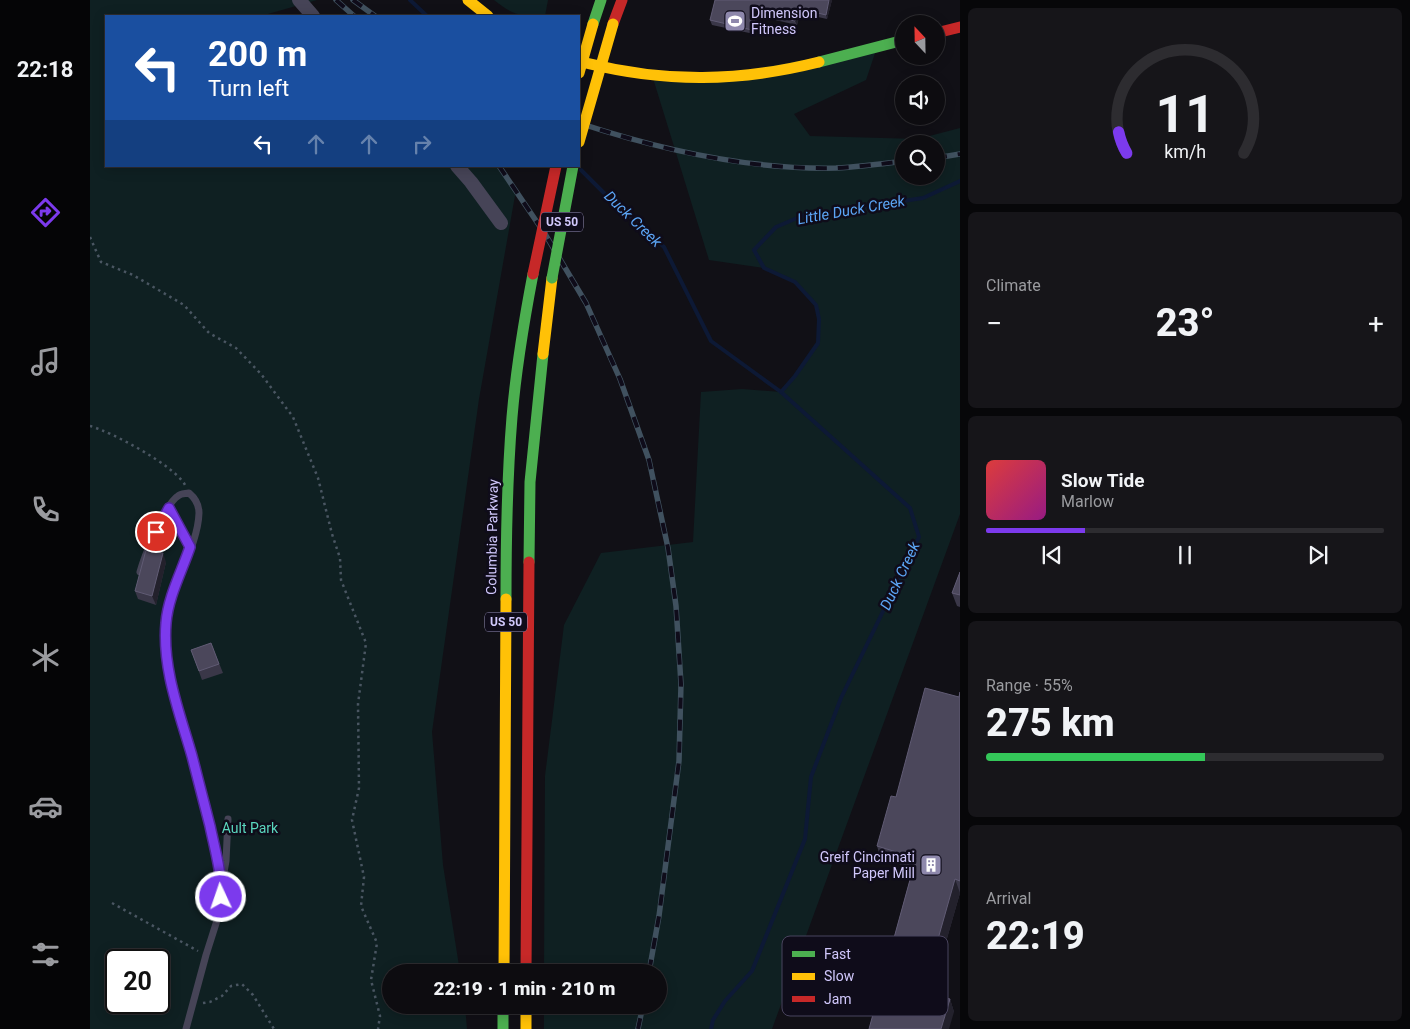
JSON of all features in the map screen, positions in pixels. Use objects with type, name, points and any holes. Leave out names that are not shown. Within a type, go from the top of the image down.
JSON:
[{"type":"main road","points":[[468,0],[487,15]]},
{"type":"main road","points":[[580,70],[601,0]]},
{"type":"main road","points":[[580,138],[612,24],[622,0]]},
{"type":"main road","points":[[945,31],[960,27]]},
{"type":"main road","points":[[580,61],[630,73],[667,77],[741,76],[778,71],[895,42]]},
{"type":"main road","name":"Columbia Parkway","points":[[504,964],[506,509],[512,416],[521,340],[556,167]]},
{"type":"main road","name":"US 50","points":[[526,964],[530,482],[552,278],[573,167]]},
{"type":"main road","points":[[503,1029],[504,1014]]},
{"type":"main road","points":[[526,1014],[526,1029]]},
{"type":"street","points":[[298,0],[312,15]]},
{"type":"street","points":[[458,167],[501,223]]},
{"type":"lane","points":[[139,577],[143,560],[173,500],[180,494],[189,493],[195,498],[199,511],[196,535],[170,603],[166,622],[166,644],[172,686],[216,851],[222,883]]},
{"type":"lane","points":[[169,508],[190,547]]},
{"type":"lane","points":[[186,1029],[220,911],[226,861],[228,819]]},
{"type":"path","points":[[90,237],[101,262],[132,274],[184,305],[209,332],[236,348],[262,374],[293,417],[318,478],[340,558],[341,580],[366,643],[358,704],[359,788],[352,820],[364,877],[361,906],[377,943],[371,980],[380,1016],[378,1029]]},
{"type":"path","points":[[90,426],[123,441],[167,466],[182,479],[189,493]]},
{"type":"path","points":[[112,903],[206,955]]},
{"type":"path","points":[[193,1004],[210,1002],[222,996],[231,986],[242,984],[254,995],[274,1029]]},
{"type":"green space","name":"Ault Park","points":[[90,0],[317,0],[264,15],[105,15],[105,167],[500,167],[516,190],[479,399],[432,732],[443,865],[459,964],[382,964],[382,1014],[466,1014],[467,1029],[90,1029]]},
{"type":"green space","points":[[494,0],[548,0],[545,15],[524,15],[507,9]]},
{"type":"green space","points":[[877,47],[866,80],[794,114],[810,136],[895,138],[895,185],[945,185],[945,135],[933,135],[960,128],[960,514],[806,936],[782,936],[782,1002],[772,1029],[544,1029],[544,1014],[667,1014],[667,964],[544,964],[545,776],[564,625],[601,553],[693,542],[701,392],[742,389],[781,392],[795,376],[818,343],[819,319],[816,305],[795,282],[764,268],[709,260],[652,75],[704,78]]},
{"type":"building","points":[[715,0],[829,0],[826,15],[798,8],[795,21],[757,12],[752,30],[710,20]]},
{"type":"building","points":[[146,550],[163,553],[152,596],[135,591]]},
{"type":"building","points":[[960,572],[960,595],[952,593]]},
{"type":"building","points":[[211,643],[219,664],[199,671],[191,650]]},
{"type":"building","name":"Greif Cincinnati Paper Mill","points":[[925,688],[959,697],[960,692],[960,881],[955,879],[939,936],[895,936],[916,858],[877,846],[891,796],[896,797]]},
{"type":"building","name":"Greif Cincinnati Paper Mill","points":[[873,1016],[945,1016],[941,1029],[869,1029]]},
{"type":"waterway","name":"Duck Creek","points":[[410,0],[426,15]]},
{"type":"waterway","name":"Duck Creek","points":[[581,170],[664,247],[711,341],[781,392],[910,508],[919,537],[841,698],[811,777],[805,839],[752,971],[725,1001],[713,1020],[711,1029]]},
{"type":"waterway","name":"Little Duck Creek","points":[[781,392],[795,376],[818,343],[819,319],[816,305],[795,282],[764,268],[754,250],[776,227],[802,216],[923,198],[960,181]]},
{"type":"railway","points":[[336,0],[353,15]]},
{"type":"railway","points":[[353,0],[374,15]]},
{"type":"railway","points":[[580,123],[673,150],[770,166],[836,168],[895,162]]},
{"type":"railway","points":[[945,156],[960,154]]},
{"type":"railway","points":[[500,167],[545,234],[586,303],[620,379],[649,460],[668,548],[676,606],[681,684],[679,761],[659,916],[650,964]]},
{"type":"railway","points":[[638,1029],[641,1014]]},
{"type":"traffic: fast","points":[[593,24],[601,0]]},
{"type":"traffic: fast","points":[[819,62],[895,42]]},
{"type":"traffic: fast","points":[[552,278],[573,167]]},
{"type":"traffic: fast","points":[[506,599],[507,508],[512,417],[521,345],[533,274]]},
{"type":"traffic: fast","points":[[529,562],[530,482],[543,354]]},
{"type":"traffic: fast","points":[[503,1014],[503,1029]]},
{"type":"traffic: slow","points":[[468,0],[487,15]]},
{"type":"traffic: slow","points":[[580,70],[593,24]]},
{"type":"traffic: slow","points":[[580,139],[613,24]]},
{"type":"traffic: slow","points":[[586,63],[645,74],[702,78],[760,73],[819,62]]},
{"type":"traffic: slow","points":[[543,354],[552,278]]},
{"type":"traffic: slow","points":[[504,964],[506,599]]},
{"type":"traffic: slow","points":[[526,1014],[526,1029]]},
{"type":"traffic: jam","points":[[613,24],[622,0]]},
{"type":"traffic: jam","points":[[945,31],[960,27]]},
{"type":"traffic: jam","points":[[533,274],[556,167]]},
{"type":"traffic: jam","points":[[526,964],[529,562]]},
{"type":"place","name":"Dimension Fitness","points":[[735,21]]},
{"type":"place","name":"Greif Cincinnati Paper Mill","points":[[931,865]]},
{"type":"route","points":[[156,532],[169,508],[190,547],[170,603],[166,622],[166,644],[169,671],[178,710],[216,851],[222,883],[221,897]]}]
